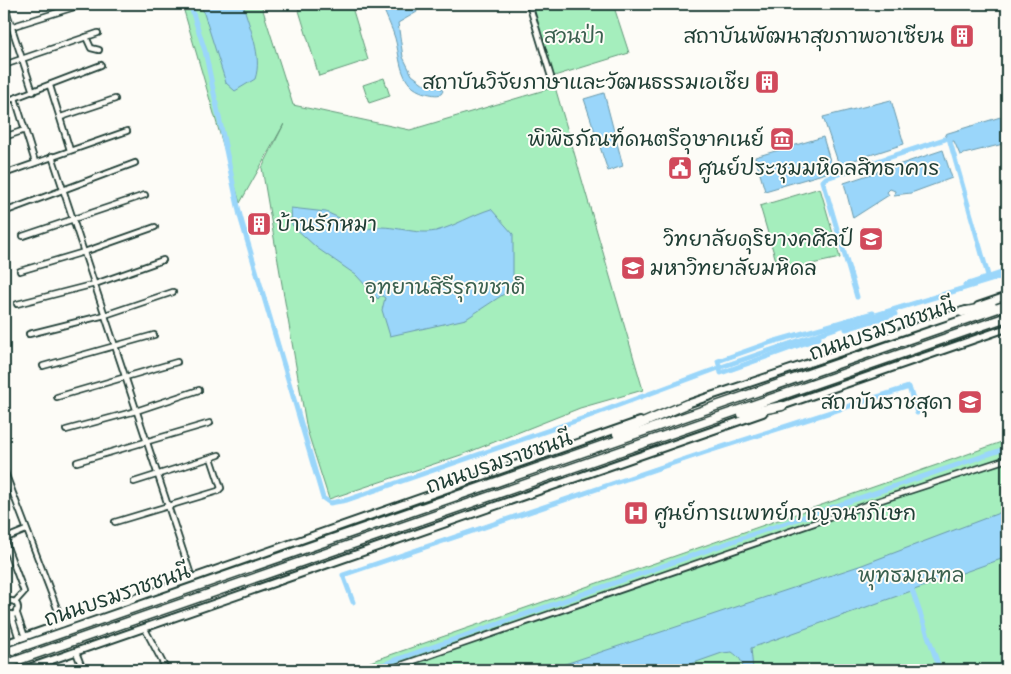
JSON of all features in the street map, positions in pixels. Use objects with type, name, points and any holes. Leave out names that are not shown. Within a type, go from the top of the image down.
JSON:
[{"type":"highway","points":[[962,312],[1007,304]]},
{"type":"highway","name":"ถนนบรมราชชนนี","points":[[4,653],[1007,304]]},
{"type":"highway","name":"ถนนบรมราชชนนี","points":[[4,665],[1007,317]]},
{"type":"highway","points":[[562,458],[687,404]]},
{"type":"highway","points":[[683,430],[782,406]]},
{"type":"main road","points":[[4,644],[687,404],[1007,296]]},
{"type":"main road","points":[[23,670],[1007,328]]},
{"type":"street","points":[[4,4],[5,14],[33,92]]},
{"type":"street","points":[[4,29],[84,4]]},
{"type":"street","points":[[529,4],[552,77]]},
{"type":"street","points":[[4,65],[98,33]]},
{"type":"street","points":[[86,38],[91,48],[99,50]]},
{"type":"street","points":[[4,102],[101,65]]},
{"type":"street","points":[[50,86],[70,150]]},
{"type":"street","points":[[15,98],[35,162]]},
{"type":"street","points":[[61,117],[115,99]]},
{"type":"street","points":[[4,137],[25,130]]},
{"type":"street","points":[[4,174],[127,131]]},
{"type":"street","points":[[52,156],[192,578]]},
{"type":"street","points":[[4,212],[63,188],[135,163]]},
{"type":"street","points":[[23,236],[145,195]]},
{"type":"street","points":[[20,271],[84,252],[155,227]]},
{"type":"street","points":[[17,304],[95,284],[163,260]]},
{"type":"street","points":[[28,334],[106,315],[173,292]]},
{"type":"street","points":[[44,366],[154,335]]},
{"type":"street","points":[[57,397],[177,362]]},
{"type":"street","points":[[66,430],[136,411],[199,390]]},
{"type":"street","points":[[77,462],[210,423]]},
{"type":"street","points":[[134,482],[219,456]]},
{"type":"street","points":[[115,522],[168,508],[220,490],[211,458]]},
{"type":"street","points":[[387,670],[872,503],[1007,459]]},
{"type":"street","points":[[4,470],[63,624]]},
{"type":"street","points":[[15,602],[24,592],[4,539],[26,530]]},
{"type":"street","points":[[15,602],[9,601],[4,605],[5,612],[11,614],[16,612]]},
{"type":"street","points":[[15,602],[22,638]]},
{"type":"street","points":[[11,614],[22,638]]},
{"type":"street","points":[[145,629],[165,667],[163,670]]},
{"type":"street","points":[[76,652],[83,670]]},
{"type":"green space","name":"อุทยานสิรีรุกขชาติ","points":[[182,4],[261,4],[293,105],[410,130],[555,87],[643,390],[580,408],[464,454],[329,499],[307,430],[262,168],[284,124],[240,203]]},
{"type":"green space","points":[[297,4],[351,4],[368,60],[319,76]]},
{"type":"green space","name":"สวนป่า","points":[[529,4],[613,4],[629,53],[551,77]]},
{"type":"green space","points":[[384,78],[390,96],[369,103],[363,85]]},
{"type":"green space","points":[[820,188],[840,258],[779,271],[760,206]]},
{"type":"green space","name":"พุทธมณฑล","points":[[1007,440],[1007,670],[347,670],[951,460]]},
{"type":"water","points":[[201,4],[243,4],[254,41],[257,70],[255,79],[235,91],[226,83]]},
{"type":"water","points":[[383,4],[415,5],[417,12],[398,23],[403,57],[412,75],[424,84],[441,88],[443,91],[441,94],[425,93],[416,90],[410,85],[402,71],[395,38]]},
{"type":"water","points":[[604,93],[623,166],[608,171],[584,99]]},
{"type":"water","points":[[891,100],[904,144],[839,165],[823,117]]},
{"type":"water","points":[[1007,115],[1007,143],[960,155],[954,141],[949,142],[945,134]]},
{"type":"water","points":[[823,137],[833,171],[765,191],[755,157]]},
{"type":"water","points":[[943,150],[952,178],[911,193],[894,195],[895,191],[890,189],[887,192],[889,195],[853,218],[844,183]]},
{"type":"water","points":[[291,208],[326,212],[366,230],[382,227],[418,232],[443,229],[491,209],[513,234],[513,288],[466,319],[390,336],[382,310],[385,298],[381,295],[378,299],[356,275],[317,248],[292,225]]},
{"type":"water","points":[[1007,510],[1007,557],[751,648],[753,670],[743,670],[740,660],[732,652],[722,653],[674,670],[547,670],[862,565]]},
{"type":"waterway","points":[[190,4],[205,51],[240,216],[323,498],[330,503],[347,500],[584,418],[724,366],[863,319],[1007,275]]},
{"type":"waterway","points":[[949,138],[989,279]]},
{"type":"waterway","points":[[857,297],[823,181],[826,178],[945,139]]},
{"type":"waterway","points":[[965,285],[1007,271]]},
{"type":"waterway","points":[[819,338],[721,373],[718,361],[772,342],[873,313]]},
{"type":"waterway","points":[[846,329],[895,314]]},
{"type":"waterway","points":[[353,602],[343,575],[706,452],[909,387],[917,413]]},
{"type":"waterway","points":[[367,670],[762,531],[1007,448]]},
{"type":"waterway","points":[[1004,558],[1007,567]]},
{"type":"waterway","points":[[912,590],[940,670]]},
{"type":"place","name":"สถาบันพัฒนาสุขภาพอาเซียน","points":[[962,36]]},
{"type":"place","name":"สถาบันวิจัยภาษาและวัฒนธรรมเอเชีย","points":[[767,82]]},
{"type":"place","name":"พิพิธภัณฑ์ดนตรีอุษาคเนย์","points":[[782,139]]},
{"type":"place","name":"ศูนย์ประชุมมหิดลสิทธาคาร","points":[[680,168]]},
{"type":"place","name":"บ้านรักหมา","points":[[259,224]]},
{"type":"place","name":"วิทยาลัยดุริยางคศิลป์","points":[[871,239]]},
{"type":"place","name":"มหาวิทยาลัยมหิดล","points":[[633,268]]},
{"type":"place","name":"สถาบันราชสุดา","points":[[970,402]]},
{"type":"place","name":"ศูนย์การแพทย์กาญจนาภิเษก","points":[[636,513]]}]
